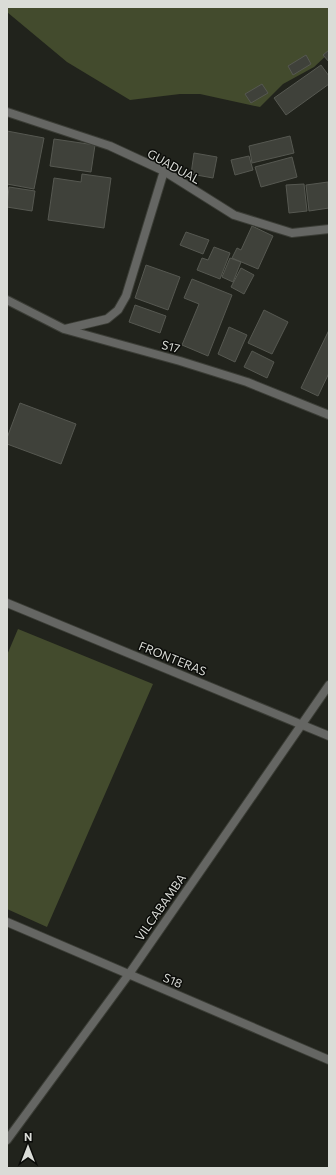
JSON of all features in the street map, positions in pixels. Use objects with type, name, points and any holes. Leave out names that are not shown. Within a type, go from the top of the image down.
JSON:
[{"type":"street","name":"GUADUAL","points":[[7,112],[110,146],[164,171],[234,215],[292,233],[329,230]]},
{"type":"street","points":[[64,329],[108,319],[118,310],[126,296],[164,171]]},
{"type":"street","name":"S17","points":[[7,300],[64,329],[180,361],[240,380],[329,415]]},
{"type":"street","name":"FRONTERAS","points":[[7,603],[329,736]]},
{"type":"street","name":"VILCABAMBA","points":[[7,1140],[129,974],[329,685]]},
{"type":"street","name":"S18","points":[[7,922],[329,1060]]},
{"type":"green space","points":[[7,7],[329,7],[329,53],[314,67],[283,84],[260,107],[200,94],[180,94],[130,100],[67,62],[7,12]]},
{"type":"green space","points":[[18,629],[153,684],[47,927],[7,909],[7,655]]},
{"type":"building","points":[[329,50],[329,62],[323,55]]},
{"type":"building","points":[[306,55],[311,64],[293,75],[288,66]]},
{"type":"building","points":[[321,65],[329,76],[329,84],[286,115],[274,98]]},
{"type":"building","points":[[262,84],[268,93],[251,103],[245,94]]},
{"type":"building","points":[[7,131],[44,138],[34,189],[7,184]]},
{"type":"building","points":[[290,136],[294,153],[252,163],[249,146]]},
{"type":"building","points":[[54,139],[95,145],[91,172],[50,166]]},
{"type":"building","points":[[194,153],[217,157],[213,178],[191,174]]},
{"type":"building","points":[[249,156],[253,170],[235,175],[231,160]]},
{"type":"building","points":[[292,157],[297,177],[261,187],[255,167]]},
{"type":"building","points":[[82,174],[111,178],[104,228],[48,220],[54,178],[81,182]]},
{"type":"building","points":[[328,182],[329,208],[309,211],[306,185]]},
{"type":"building","points":[[304,184],[307,211],[289,213],[286,185]]},
{"type":"building","points":[[9,187],[35,191],[32,211],[7,207]]},
{"type":"building","points":[[252,226],[273,236],[258,269],[232,258],[237,248],[241,250]]},
{"type":"building","points":[[186,232],[209,240],[203,254],[180,245]]},
{"type":"building","points":[[214,247],[230,253],[220,279],[197,270],[202,258],[208,260]]},
{"type":"building","points":[[230,258],[241,262],[233,282],[222,277]]},
{"type":"building","points":[[146,265],[180,277],[168,310],[135,298]]},
{"type":"building","points":[[241,268],[254,275],[244,294],[231,287]]},
{"type":"building","points":[[192,279],[232,295],[208,356],[182,345],[199,304],[184,298]]},
{"type":"building","points":[[135,305],[166,316],[160,333],[129,322]]},
{"type":"building","points":[[264,310],[288,322],[272,354],[248,343]]},
{"type":"building","points":[[229,327],[247,335],[235,362],[218,354]]},
{"type":"building","points":[[329,330],[329,373],[318,396],[301,388]]},
{"type":"building","points":[[252,351],[274,362],[267,378],[244,367]]},
{"type":"building","points":[[20,403],[76,424],[61,464],[7,444],[7,438]]}]
